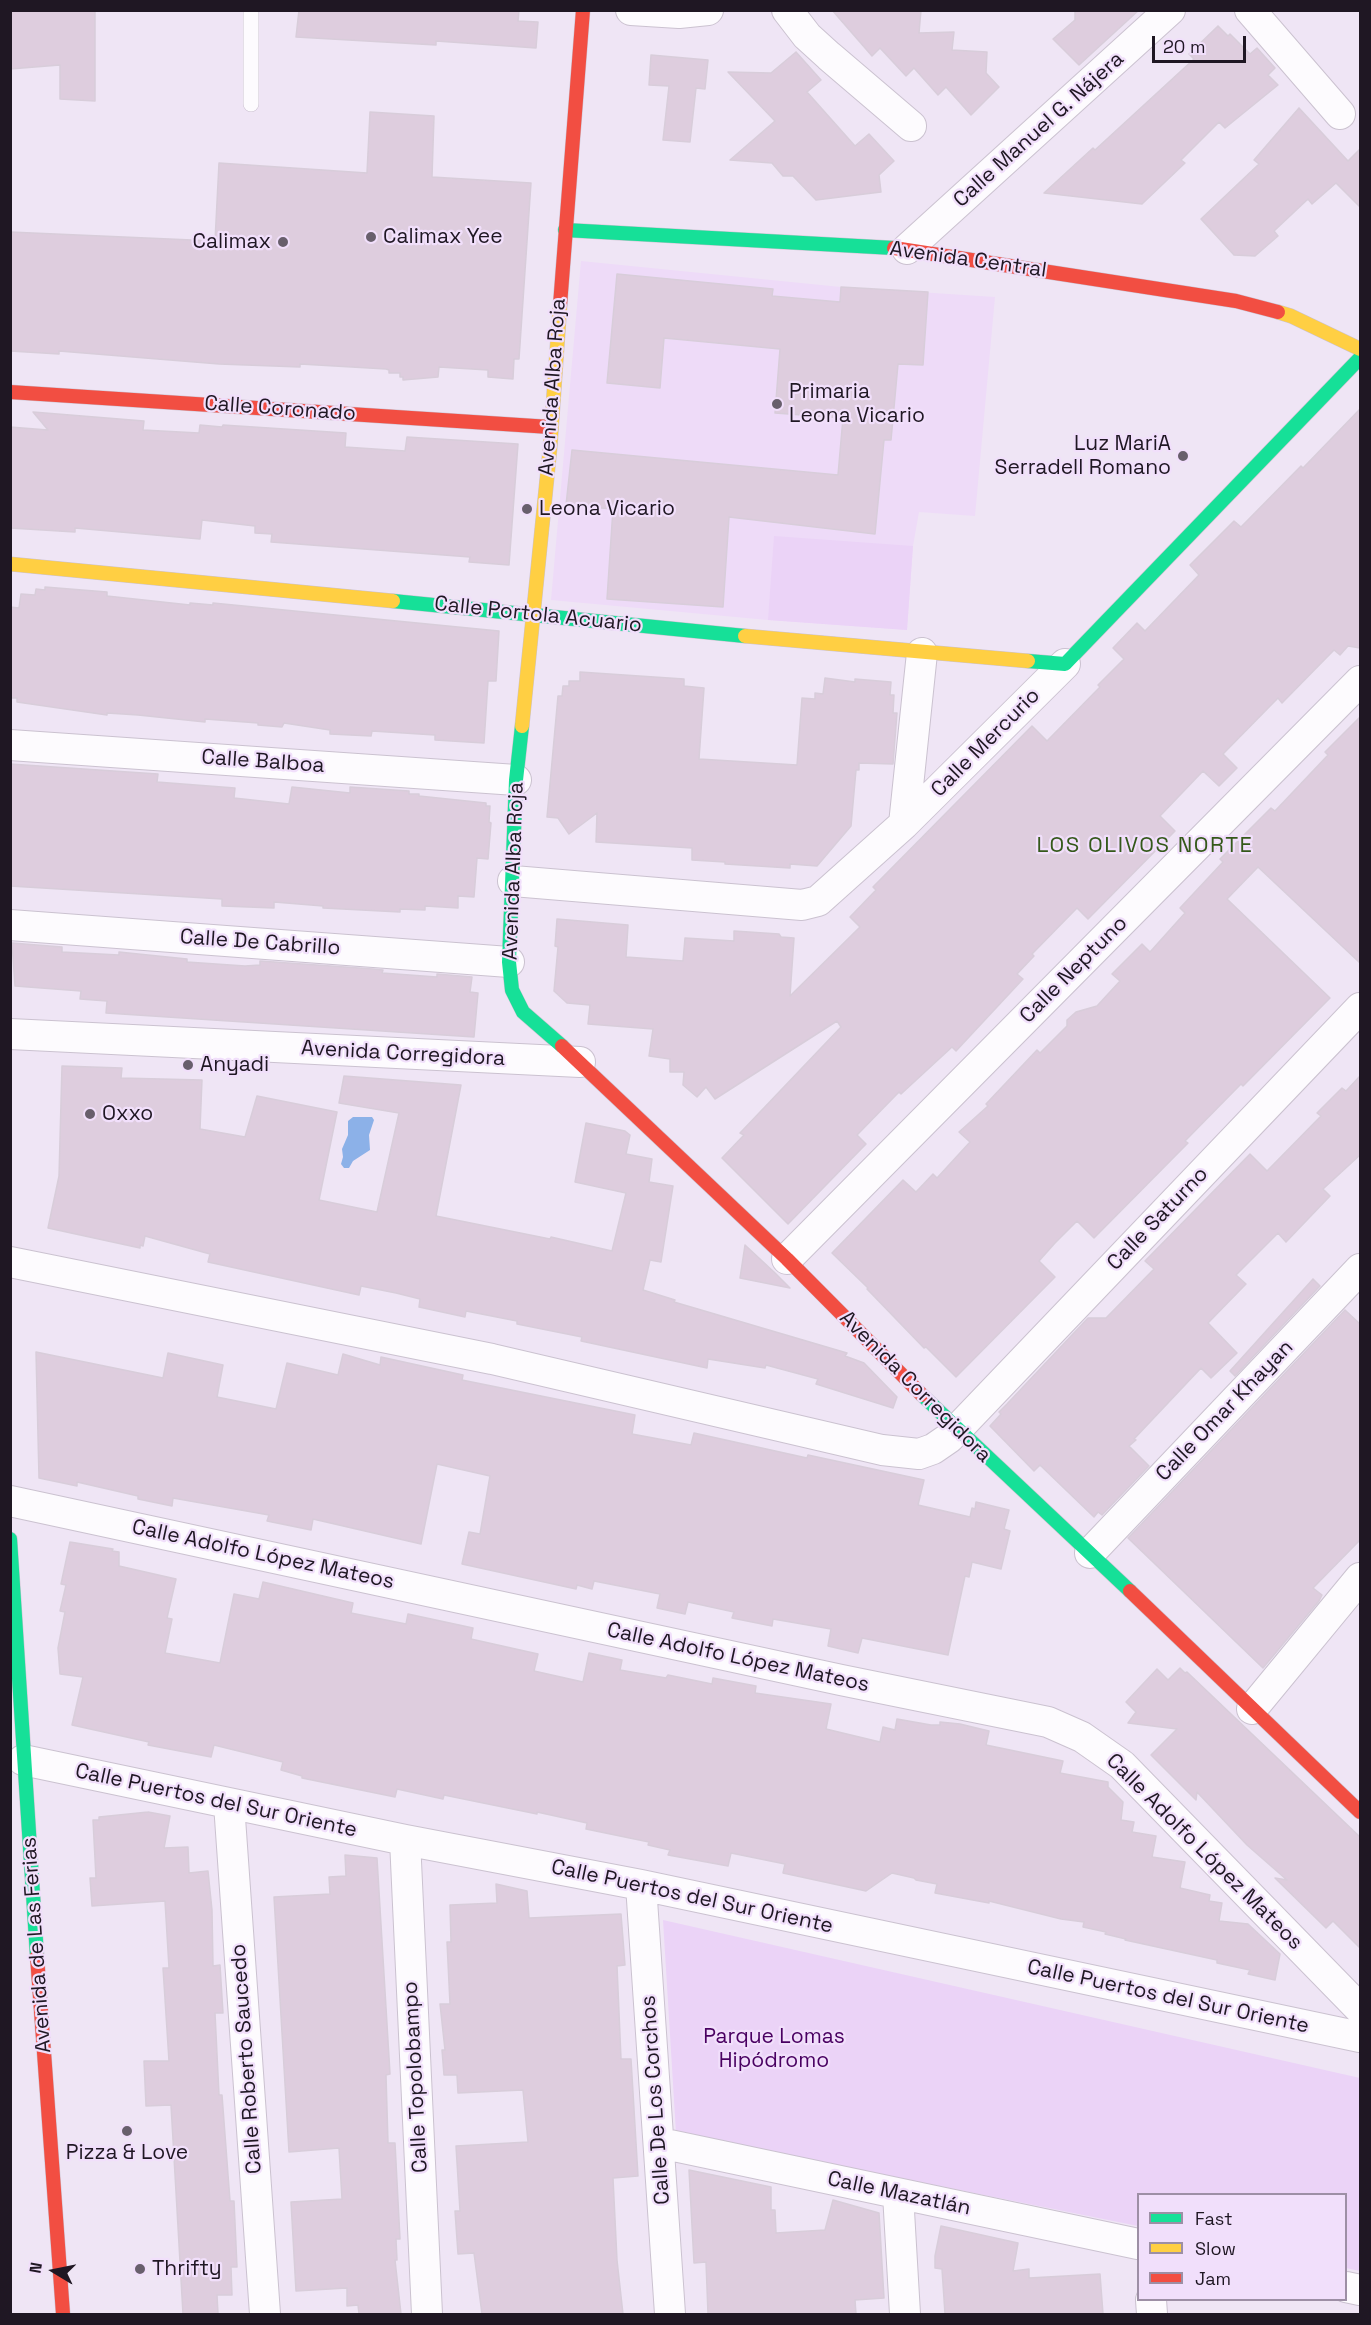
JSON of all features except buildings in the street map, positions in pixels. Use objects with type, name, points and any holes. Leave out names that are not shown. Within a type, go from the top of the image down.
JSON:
[{"type":"street","name":"Avenida Alba Roja","points":[[523,1012],[512,990],[509,962],[516,780],[550,448],[583,10]]},
{"type":"street","points":[[631,10],[679,13],[708,10]]},
{"type":"street","points":[[787,10],[807,36],[911,126]]},
{"type":"street","name":"Calle Manuel G. Nájera","points":[[907,249],[1170,10]]},
{"type":"street","points":[[1250,10],[1340,114]]},
{"type":"street","name":"Avenida Central","points":[[565,230],[907,249],[1236,301],[1291,316],[1360,350]]},
{"type":"street","name":"Calle Mercurio","points":[[513,880],[802,905],[818,901],[904,824],[1065,664],[1360,358]]},
{"type":"street","name":"Calle Coronado","points":[[10,392],[550,427]]},
{"type":"street","name":"Calle Portola Acuario","points":[[10,564],[1065,664]]},
{"type":"street","points":[[904,824],[922,652]]},
{"type":"street","name":"Calle Neptuno","points":[[787,1259],[1360,681]]},
{"type":"street","name":"Calle Balboa","points":[[10,745],[516,780]]},
{"type":"street","name":"Calle De Cabrillo","points":[[10,925],[509,962]]},
{"type":"street","name":"Calle Saturno","points":[[956,1430],[1360,1008]]},
{"type":"street","name":"Avenida Corregidora","points":[[523,1012],[580,1062],[787,1259],[956,1430],[1090,1553],[1252,1709],[1358,1803]]},
{"type":"street","name":"Avenida Corregidora","points":[[10,1034],[580,1062]]},
{"type":"street","points":[[10,1262],[492,1359],[901,1454],[919,1454],[933,1449],[956,1430]]},
{"type":"street","name":"Calle Omar Khayan","points":[[1090,1553],[1360,1269]]},
{"type":"street","name":"Calle Adolfo López Mateos","points":[[10,1501],[829,1678],[1048,1722],[1082,1737],[1122,1765],[1360,2009]]},
{"type":"street","name":"Avenida de Las Ferias","points":[[10,1539],[63,2314]]},
{"type":"street","points":[[1252,1709],[1360,1578]]},
{"type":"street","name":"Calle Puertos del Sur Oriente","points":[[24,1760],[405,1840],[641,1885],[1360,2037]]},
{"type":"street","name":"Calle Roberto Saucedo","points":[[229,1804],[265,2314]]},
{"type":"street","name":"Calle Topolobampo","points":[[405,1840],[427,2314]]},
{"type":"street","name":"Calle De Los Corchos","points":[[641,1885],[670,2314]]},
{"type":"street","name":"Calle Mazatlán","points":[[660,2143],[1137,2244]]},
{"type":"street","points":[[898,2194],[905,2314]]},
{"type":"lane","points":[[251,10],[251,104]]},
{"type":"shaded area","name":"Primaria Leona Vicario","points":[[581,261],[841,287],[995,297],[975,516],[919,512],[913,546],[907,630],[551,600]]},
{"type":"green space","points":[[774,536],[913,546],[907,630],[768,620]]},
{"type":"green space","name":"Parque Lomas Hipódromo","points":[[663,1920],[1360,2078],[1360,2271],[1347,2268],[1347,2193],[1137,2193],[1137,2226],[676,2133]]},
{"type":"water","points":[[353,1117],[372,1117],[374,1120],[369,1135],[370,1150],[353,1161],[349,1168],[344,1168],[341,1164],[342,1149],[348,1135],[348,1121]]},
{"type":"traffic: fast","points":[[565,230],[894,248]]},
{"type":"traffic: fast","points":[[1028,661],[1065,664],[1360,358]]},
{"type":"traffic: fast","points":[[393,601],[745,636]]},
{"type":"traffic: fast","points":[[522,726],[516,780],[509,962],[512,990],[523,1012],[562,1046]]},
{"type":"traffic: fast","points":[[922,1395],[1130,1591]]},
{"type":"traffic: fast","points":[[10,1539],[37,1956]]},
{"type":"traffic: slow","points":[[522,726],[550,448],[560,305]]},
{"type":"traffic: slow","points":[[1278,312],[1360,349]]},
{"type":"traffic: slow","points":[[10,564],[393,601]]},
{"type":"traffic: slow","points":[[745,636],[1028,661]]},
{"type":"traffic: jam","points":[[560,305],[583,10]]},
{"type":"traffic: jam","points":[[894,248],[1236,301],[1278,312]]},
{"type":"traffic: jam","points":[[10,392],[550,427]]},
{"type":"traffic: jam","points":[[562,1046],[787,1259],[922,1395]]},
{"type":"traffic: jam","points":[[1130,1591],[1360,1812]]},
{"type":"traffic: jam","points":[[37,1956],[63,2314]]},
{"type":"place","name":"Calimax Yee","points":[[371,237]]},
{"type":"place","name":"Calimax","points":[[283,242]]},
{"type":"place","name":"Primaria Leona Vicario","points":[[777,404]]},
{"type":"place","name":"Luz MariA Serradell Romano","points":[[1183,456]]},
{"type":"place","name":"Leona Vicario","points":[[527,509]]},
{"type":"place","name":"Anyadi","points":[[188,1065]]},
{"type":"place","name":"Oxxo","points":[[90,1114]]},
{"type":"place","name":"Pizza & Love","points":[[127,2131]]},
{"type":"place","name":"Thrifty","points":[[140,2269]]},
{"type":"district","name":"LOS OLIVOS NORTE","points":[[1145,846]]}]
